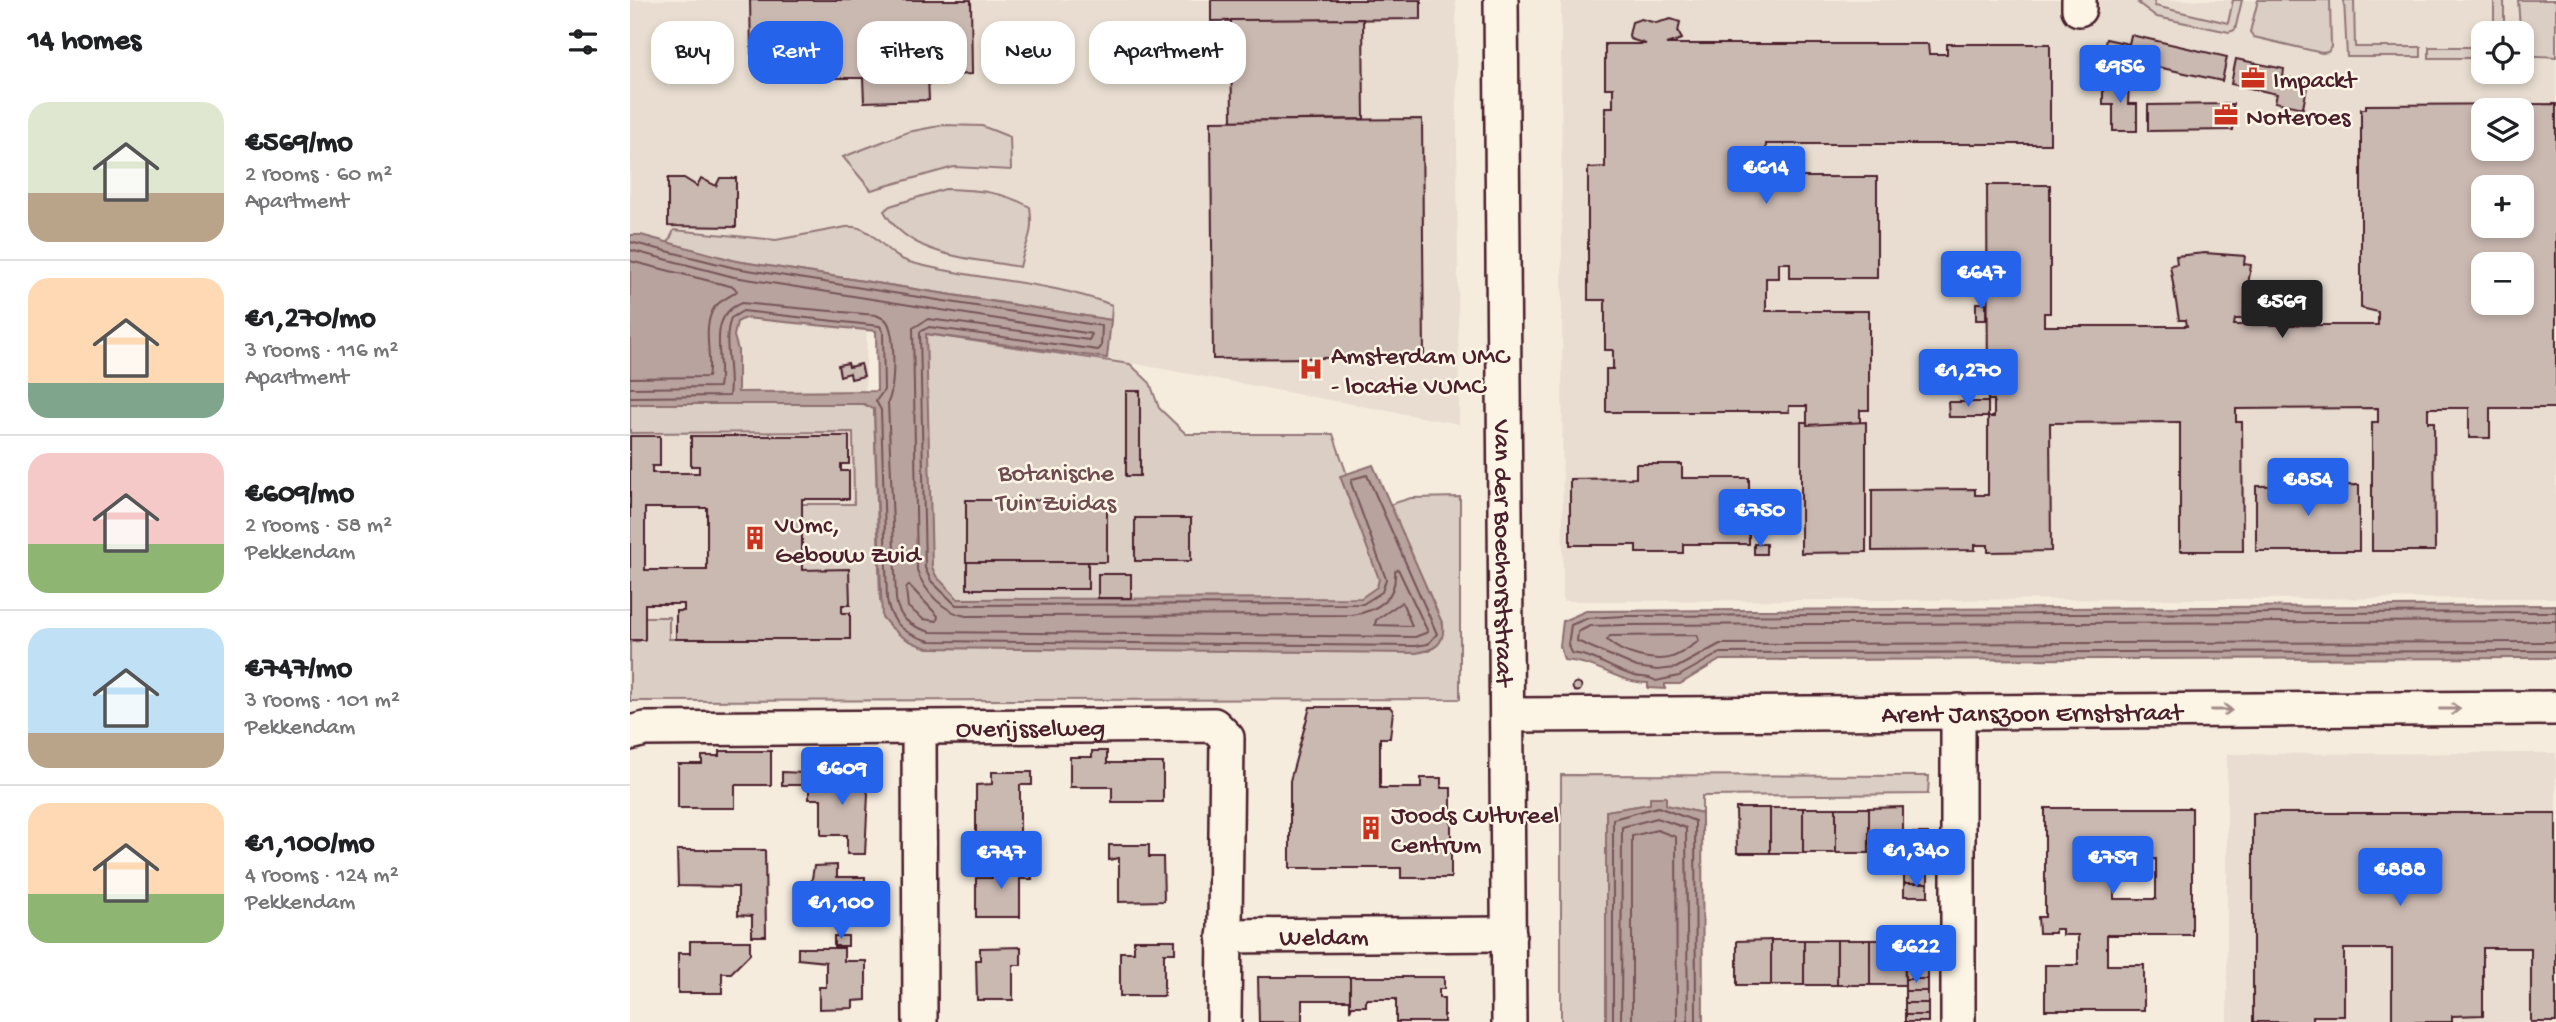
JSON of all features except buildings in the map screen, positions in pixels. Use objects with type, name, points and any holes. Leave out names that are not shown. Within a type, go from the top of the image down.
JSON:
[{"type":"street","name":"Van der Boechorststraat","points":[[1501,0],[1509,1022]]},
{"type":"street","name":"Arent Janszoon Ernststraat","points":[[1508,715],[2556,708]]},
{"type":"street","points":[[1958,711],[1958,1022]]},
{"type":"street","name":"Overijsselweg","points":[[630,733],[645,729],[1214,725],[1227,738],[1224,936]]},
{"type":"street","points":[[919,727],[920,1022]]},
{"type":"street","name":"Weldam","points":[[1224,936],[1509,934]]},
{"type":"street","points":[[1224,936],[1224,1022]]},
{"type":"shaded area","name":"Amsterdam UMC - locatie VUMC","points":[[630,0],[1456,0],[1459,424],[867,314],[860,650],[630,653]]},
{"type":"shaded area","points":[[1561,0],[2556,0],[2556,598],[1563,601]]},
{"type":"shaded area","points":[[2556,753],[2556,1022],[2227,1022],[2227,754]]},
{"type":"green space","points":[[2141,0],[2154,0],[2155,6],[2228,23],[2233,0],[2242,0],[2235,30],[2229,32],[2157,17],[2138,3]]},
{"type":"green space","points":[[2258,0],[2330,0],[2331,47],[2328,52],[2322,53],[2254,37],[2250,32]]},
{"type":"green space","points":[[2344,0],[2354,0],[2355,47],[2421,47],[2421,57],[2347,57]]},
{"type":"green space","points":[[2494,0],[2504,0],[2504,21],[2494,21]]},
{"type":"green space","points":[[2518,0],[2556,0],[2556,57],[2534,56],[2534,21],[2520,21]]},
{"type":"green space","points":[[2429,47],[2471,47],[2471,58],[2429,58]]},
{"type":"green space","points":[[944,125],[982,126],[1010,137],[1011,170],[954,167],[871,190],[843,157],[908,132]]},
{"type":"green space","points":[[945,189],[999,195],[1030,207],[1030,232],[1020,267],[963,258],[926,247],[895,227],[884,211],[890,206]]},
{"type":"green space","points":[[846,227],[864,230],[892,253],[909,262],[1062,290],[1112,305],[1111,320],[736,261],[668,243],[674,230],[776,240]]},
{"type":"green space","name":"Botanische Tuin Zuidas","points":[[926,334],[1130,364],[1150,383],[1159,408],[1186,434],[1333,434],[1356,501],[1406,584],[1379,616],[929,616]]},
{"type":"green space","points":[[630,404],[864,404],[874,409],[880,600],[929,648],[1430,651],[1443,625],[1388,505],[1411,498],[1460,497],[1460,699],[630,701],[630,642],[639,641],[639,617],[669,617],[669,639],[837,637],[796,571],[795,504],[854,504],[853,432],[630,433]]},
{"type":"green space","points":[[1561,775],[1929,776],[1928,794],[1702,796],[1702,813],[1666,805],[1665,797],[1651,797],[1650,804],[1606,811],[1606,1022],[1561,1022]]},
{"type":"water","points":[[630,235],[641,235],[736,261],[1111,320],[1107,358],[926,334],[932,567],[936,576],[958,599],[1361,598],[1377,587],[1379,579],[1340,476],[1373,465],[1443,625],[1442,637],[1433,648],[1416,653],[928,648],[902,637],[882,617],[874,409],[864,404],[630,404]],"holes":[[[745,318],[876,331],[877,391],[738,392],[738,350],[734,336],[737,322]]]},
{"type":"water","points":[[2556,605],[2556,658],[1720,660],[1680,684],[1665,684],[1665,689],[1648,688],[1648,683],[1627,680],[1587,664],[1564,660],[1560,646],[1563,621],[1586,611]]},
{"type":"water","points":[[1650,797],[1666,797],[1666,805],[1702,813],[1703,1022],[1606,1022],[1606,811],[1650,804]]},
{"type":"place","name":"Impackt","points":[[2253,78]]},
{"type":"place","name":"NoHeroes","points":[[2226,115]]},
{"type":"place","name":"Amsterdam UMC - locatie VUMC","points":[[1311,369]]},
{"type":"place","name":"VUmc, Gebouw Zuid","points":[[755,538]]},
{"type":"place","name":"Joods Cultureel Centrum","points":[[1371,828]]}]
